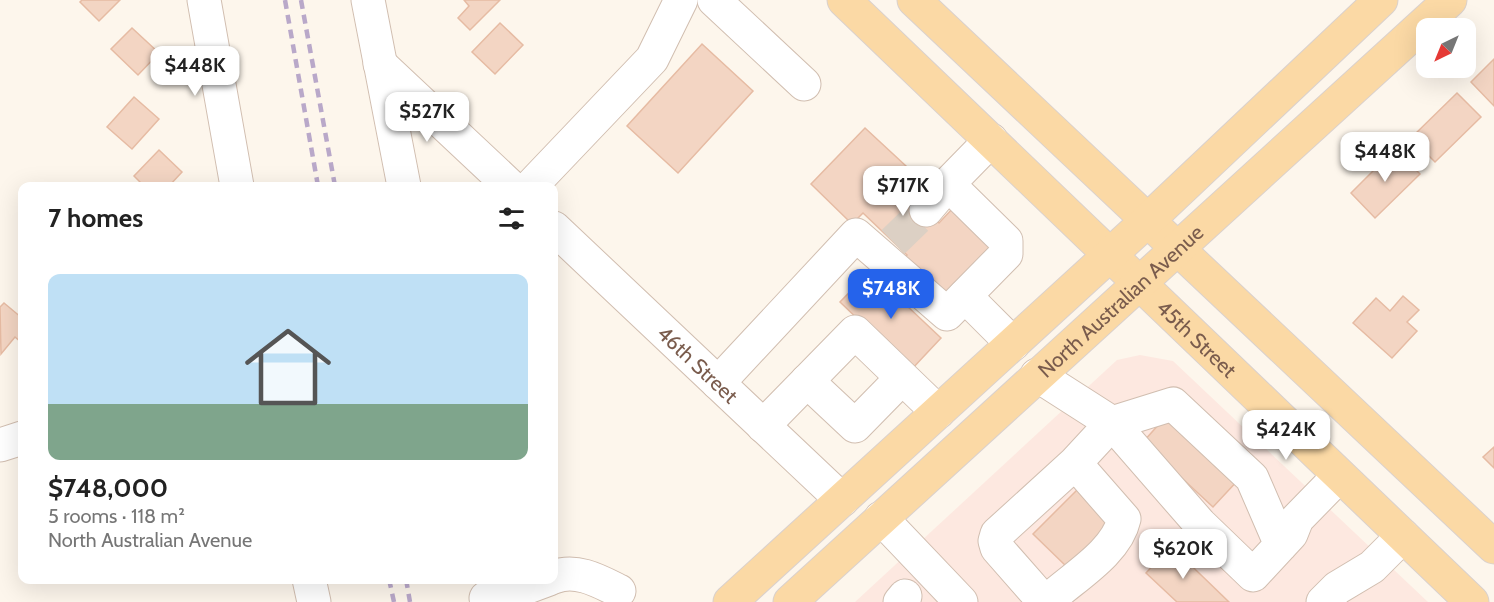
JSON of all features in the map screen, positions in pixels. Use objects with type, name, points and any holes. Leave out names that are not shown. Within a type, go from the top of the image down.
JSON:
[{"type":"main road","name":"45th Street","points":[[844,0],[1472,602]]},
{"type":"main road","points":[[914,0],[1494,547]]},
{"type":"main road","name":"North Australian Avenue","points":[[730,602],[1147,221],[1381,0]]},
{"type":"main road","name":"North Australian Avenue","points":[[790,602],[1139,281],[1450,0]]},
{"type":"street","points":[[204,0],[236,182]]},
{"type":"street","points":[[368,0],[403,182]]},
{"type":"street","points":[[535,182],[652,59],[681,0]]},
{"type":"street","points":[[714,0],[804,84]]},
{"type":"street","points":[[380,64],[506,182]]},
{"type":"street","points":[[926,210],[991,140]]},
{"type":"street","points":[[718,383],[856,235],[887,249],[947,314],[1006,254],[1006,241],[948,184]]},
{"type":"street","name":"46th Street","points":[[558,232],[842,500]]},
{"type":"street","points":[[965,296],[1013,344]]},
{"type":"street","points":[[763,426],[855,332],[938,412]]},
{"type":"street","points":[[1037,375],[1112,423],[1200,524],[1253,574],[1291,534],[1298,519],[1339,476]]},
{"type":"street","points":[[807,381],[855,426],[902,378]]},
{"type":"street","points":[[1075,463],[1124,519],[1121,531],[1113,543],[1053,596],[1024,595],[997,548],[995,541],[997,534],[1075,463],[1112,423],[1173,404],[1252,478],[1281,545]]},
{"type":"street","points":[[0,445],[18,439]]},
{"type":"street","points":[[881,518],[961,602]]},
{"type":"street","points":[[1338,597],[1403,536]]},
{"type":"street","points":[[558,575],[590,576],[619,591]]},
{"type":"street","points":[[310,584],[314,602]]},
{"type":"street","points":[[485,593],[518,591],[536,584]]},
{"type":"shaded area","points":[[1140,355],[1173,361],[1428,602],[855,602],[1117,360]]},
{"type":"building","points":[[82,0],[120,0],[99,21],[80,2]]},
{"type":"building","points":[[464,0],[500,0],[470,30],[458,18],[469,6]]},
{"type":"building","points":[[500,23],[523,45],[495,74],[472,52]]},
{"type":"building","points":[[132,28],[159,53],[138,75],[111,49]]},
{"type":"building","points":[[702,44],[753,91],[678,173],[627,126]]},
{"type":"building","points":[[1494,59],[1494,106],[1471,82]]},
{"type":"building","points":[[1457,93],[1481,117],[1435,162],[1411,138]]},
{"type":"building","points":[[134,97],[159,119],[132,149],[107,127]]},
{"type":"building","points":[[865,128],[906,166],[894,179],[939,223],[954,207],[996,248],[941,305],[898,264],[907,255],[863,213],[852,224],[811,184]]},
{"type":"building","points":[[1395,149],[1420,174],[1375,218],[1351,193]]},
{"type":"building","points":[[159,150],[182,172],[173,182],[140,182],[134,176]]},
{"type":"building","points":[[870,271],[941,338],[911,370],[840,302]]},
{"type":"building","points":[[1403,296],[1419,310],[1407,322],[1417,331],[1392,358],[1353,323],[1376,298],[1390,311]]},
{"type":"building","points":[[4,303],[18,315],[18,340],[15,337],[1,354],[0,307]]},
{"type":"building","points":[[1170,412],[1240,478],[1213,507],[1143,442]]},
{"type":"building","points":[[1494,447],[1494,468],[1483,457]]},
{"type":"building","points":[[1079,488],[1113,522],[1068,568],[1033,534]]},
{"type":"building","points":[[1171,546],[1229,602],[1177,602],[1146,573]]},
{"type":"tunnel","points":[[893,242],[926,210]]},
{"type":"railway","points":[[285,0],[317,182]]},
{"type":"railway","points":[[301,0],[334,182]]},
{"type":"railway","points":[[390,584],[394,602]]},
{"type":"railway","points":[[407,584],[410,602]]}]
